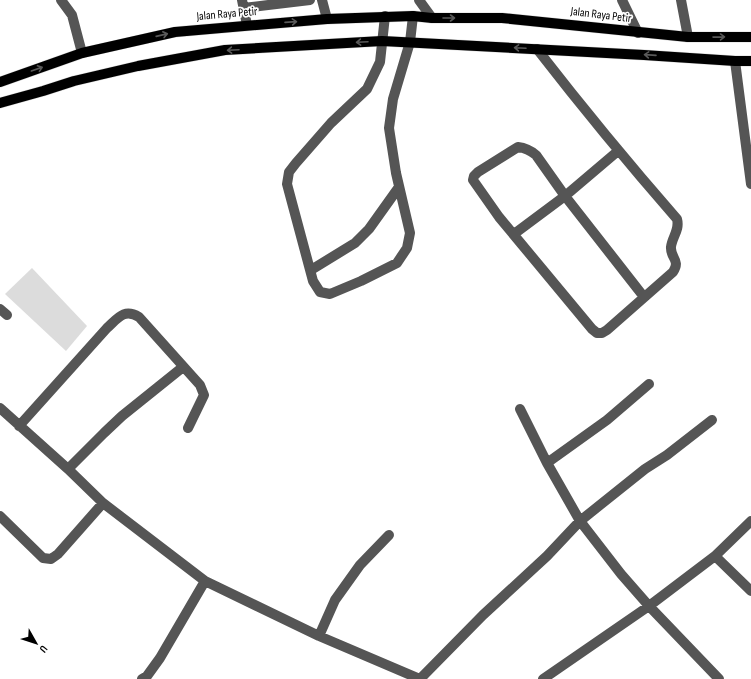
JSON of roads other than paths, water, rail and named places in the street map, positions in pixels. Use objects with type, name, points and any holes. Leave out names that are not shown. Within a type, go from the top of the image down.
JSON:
[{"type":"main road","name":"Jalan Raya Petir","points":[[0,82],[82,54],[175,32],[327,19],[385,16],[502,18],[688,37],[751,36]]},
{"type":"main road","points":[[0,103],[81,79],[138,66],[225,50],[382,41],[751,61]]},
{"type":"street","points":[[61,0],[72,16],[82,54]]},
{"type":"street","points":[[247,25],[243,4],[310,0]]},
{"type":"street","points":[[322,0],[327,19]]},
{"type":"street","points":[[419,0],[432,18]]},
{"type":"street","points":[[622,0],[638,33]]},
{"type":"street","points":[[681,0],[688,37]]},
{"type":"street","points":[[385,16],[380,62],[367,89],[331,123],[289,172],[287,184],[313,281],[320,292],[330,294],[361,281],[397,263],[407,248],[410,233],[399,187],[389,128],[393,99],[410,42],[413,16]]},
{"type":"street","points":[[537,49],[577,102],[618,152],[677,219],[677,232],[671,248],[676,260],[676,268],[644,297],[607,330],[602,334],[597,333],[592,329],[499,217],[473,180],[474,176],[478,172],[518,147],[524,147],[536,155],[565,196],[644,297]]},
{"type":"street","points":[[736,61],[751,184]]},
{"type":"street","points":[[514,234],[565,196],[618,152]]},
{"type":"street","points":[[311,270],[355,243],[369,229],[399,187]]},
{"type":"street","points":[[19,426],[107,328],[119,317],[126,313],[132,313],[139,317],[200,385],[204,395],[188,428]]},
{"type":"street","points":[[68,470],[118,420],[183,367]]},
{"type":"street","points":[[547,463],[607,420],[650,384]]},
{"type":"street","points":[[0,408],[103,503],[205,581],[319,636],[421,679],[483,615],[547,556],[580,521],[645,469],[712,420]]},
{"type":"street","points":[[520,409],[547,463],[580,521],[620,574],[719,679]]},
{"type":"street","points":[[0,516],[43,558],[51,559],[58,554],[103,503]]},
{"type":"street","points":[[544,679],[649,606],[715,556],[751,521]]},
{"type":"street","points":[[319,636],[335,600],[360,565],[390,535]]},
{"type":"street","points":[[715,556],[751,591]]},
{"type":"street","points":[[142,679],[147,676],[160,658],[205,581]]}]
